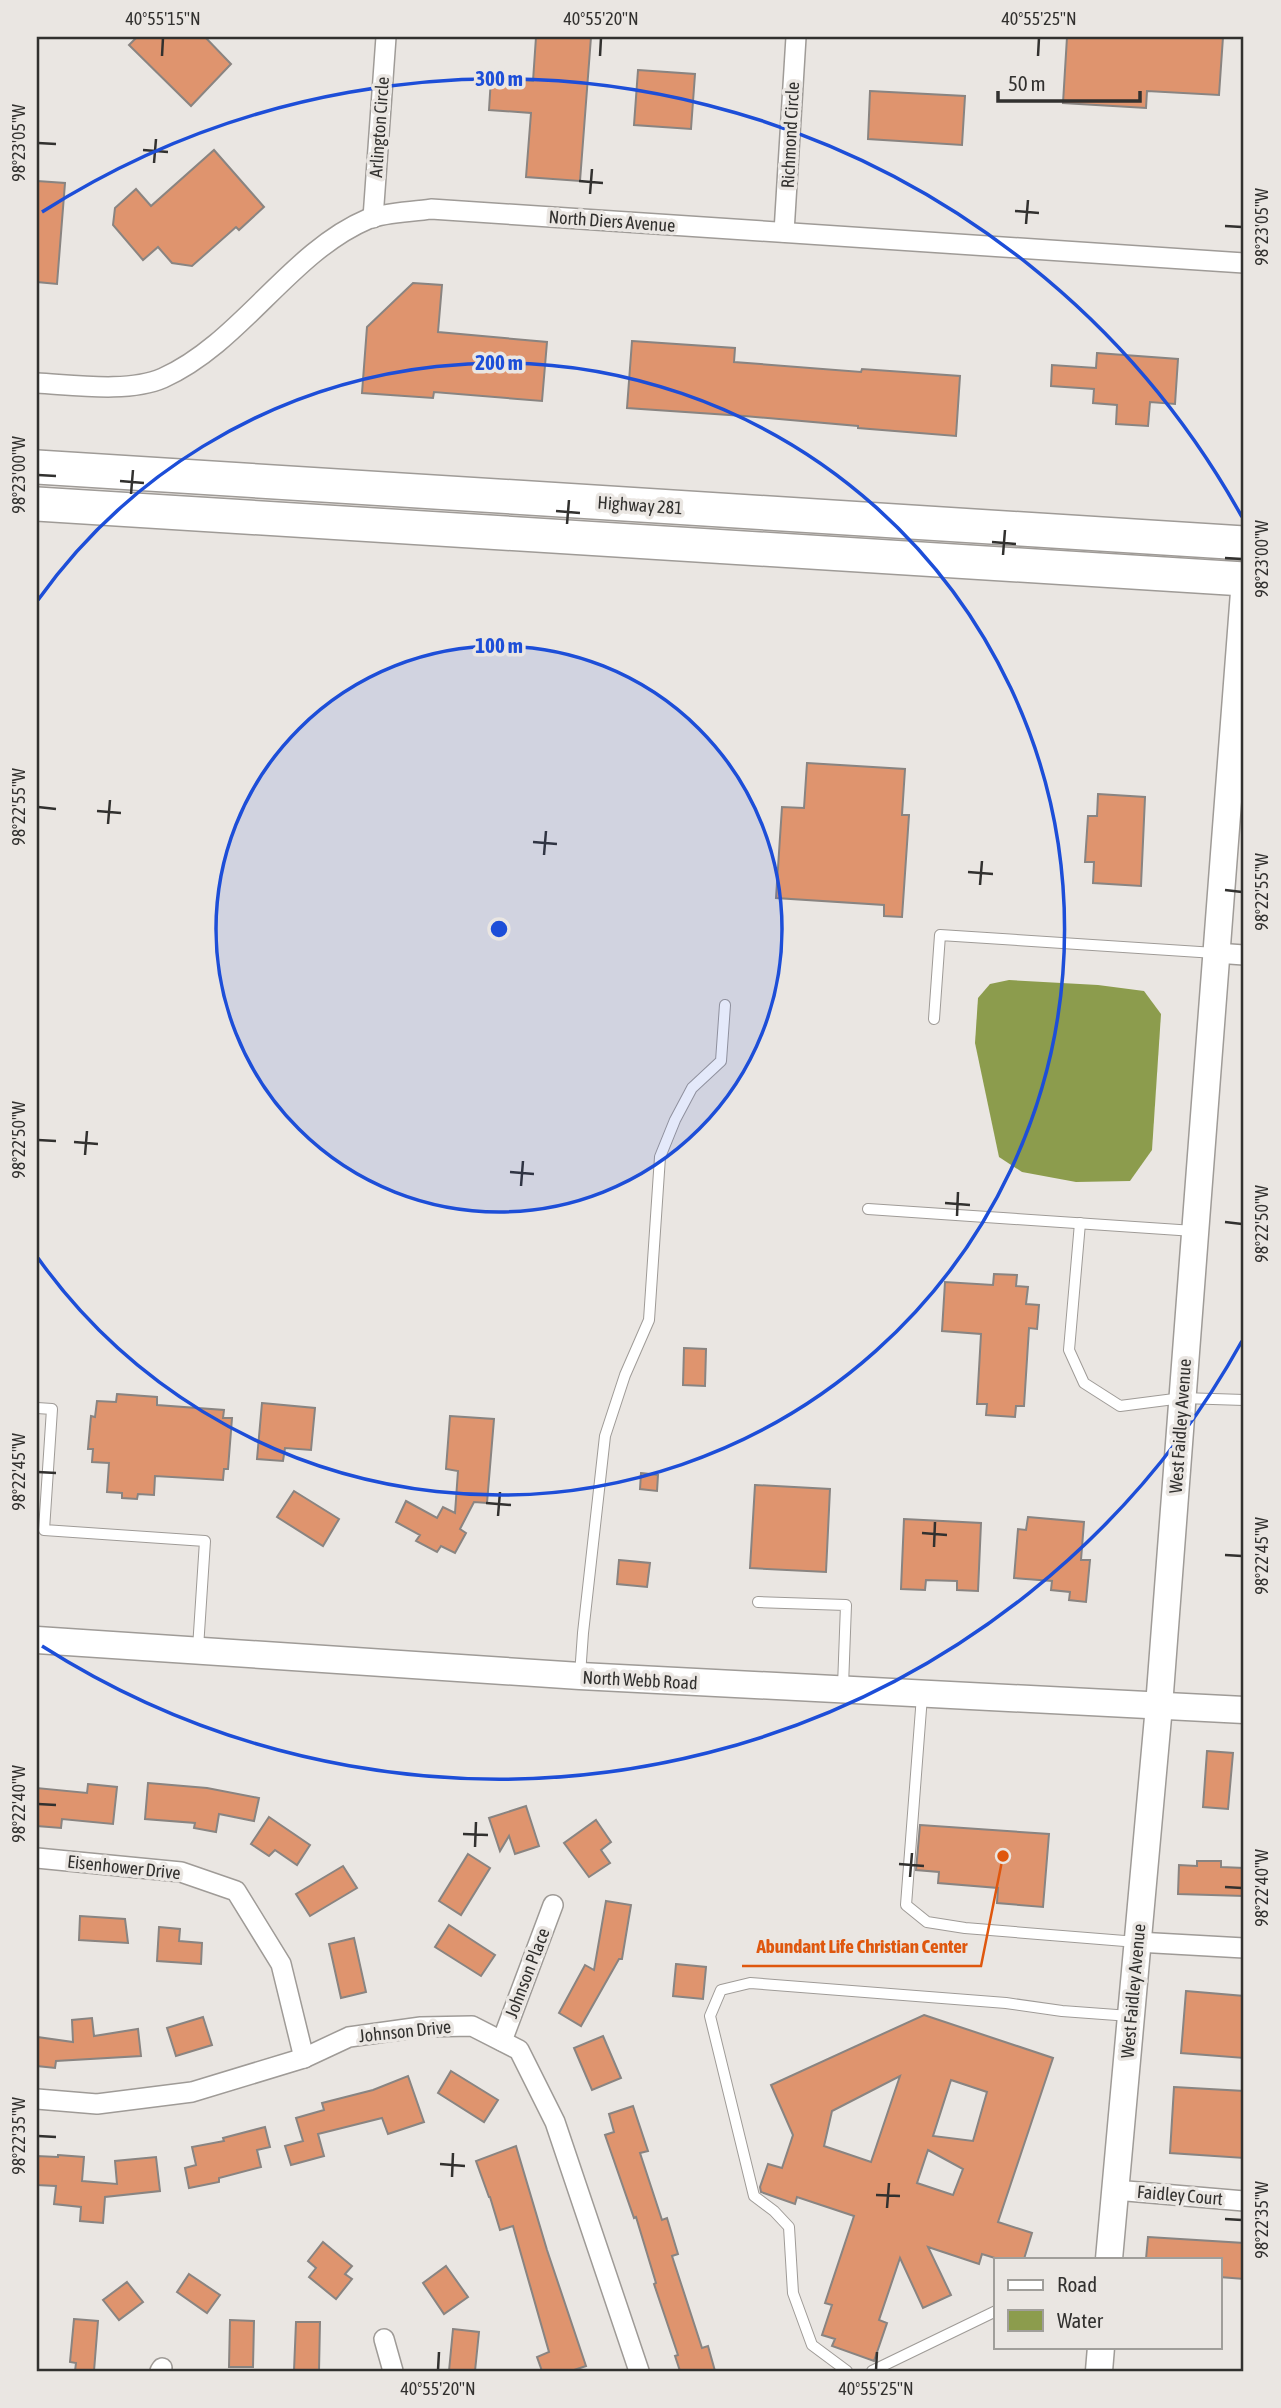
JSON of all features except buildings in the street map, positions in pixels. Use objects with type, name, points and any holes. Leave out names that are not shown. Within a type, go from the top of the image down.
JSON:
[{"type":"highway","name":"Highway 281","points":[[37,467],[1244,543]]},
{"type":"highway","name":"Highway 281","points":[[37,504],[1244,579]]},
{"type":"street","name":"Arlington Circle","points":[[373,218],[386,37]]},
{"type":"street","name":"Richmond Circle","points":[[784,232],[796,37]]},
{"type":"street","name":"North Diers Avenue","points":[[37,383],[117,387],[161,379],[200,357],[330,240],[373,218],[432,209],[1244,263]]},
{"type":"street","name":"West Faidley Avenue","points":[[1109,2258],[1158,1706],[1244,592]]},
{"type":"street","points":[[1216,953],[1244,955]]},
{"type":"street","name":"North Webb Road","points":[[37,1640],[580,1676],[1244,1710]]},
{"type":"street","name":"Eisenhower Drive","points":[[37,1858],[181,1872],[236,1891],[281,1964],[304,2058]]},
{"type":"street","name":"Johnson Place","points":[[502,2041],[553,1905]]},
{"type":"street","points":[[1137,1942],[1244,1948]]},
{"type":"street","name":"Johnson Drive","points":[[37,2099],[97,2104],[192,2092],[304,2058],[349,2037],[421,2027],[472,2026],[519,2050],[555,2122],[639,2371]]},
{"type":"street","name":"Faidley Court","points":[[1115,2190],[1244,2201]]},
{"type":"street","points":[[384,2339],[393,2371]]},
{"type":"street","points":[[1099,2371],[1101,2348]]},
{"type":"lane","points":[[934,1019],[940,935],[1216,953]]},
{"type":"lane","points":[[580,1676],[606,1436],[625,1375],[649,1320],[660,1157],[692,1088],[721,1061],[725,1005]]},
{"type":"lane","points":[[868,1209],[1195,1231]]},
{"type":"lane","points":[[1080,1223],[1069,1350],[1084,1383],[1120,1406],[1182,1398],[1244,1400]]},
{"type":"lane","points":[[37,1408],[52,1409],[44,1530],[205,1541],[198,1651]]},
{"type":"lane","points":[[758,1602],[846,1605],[843,1690]]},
{"type":"lane","points":[[923,1695],[906,1905],[928,1922],[965,1928],[1137,1942]]},
{"type":"lane","points":[[846,2371],[812,2345],[793,2293],[789,2227],[754,2196],[710,2016],[721,1990],[750,1983],[1006,2003],[1062,2011],[1130,2016]]},
{"type":"lane","points":[[872,2371],[994,2312]]},
{"type":"water","points":[[1009,980],[1098,985],[1144,991],[1161,1014],[1152,1150],[1130,1181],[1076,1182],[1022,1172],[999,1157],[975,1043],[978,998],[990,984]]},
{"type":"place","name":"Abundant Life Christian Center","points":[[1003,1856]]}]
